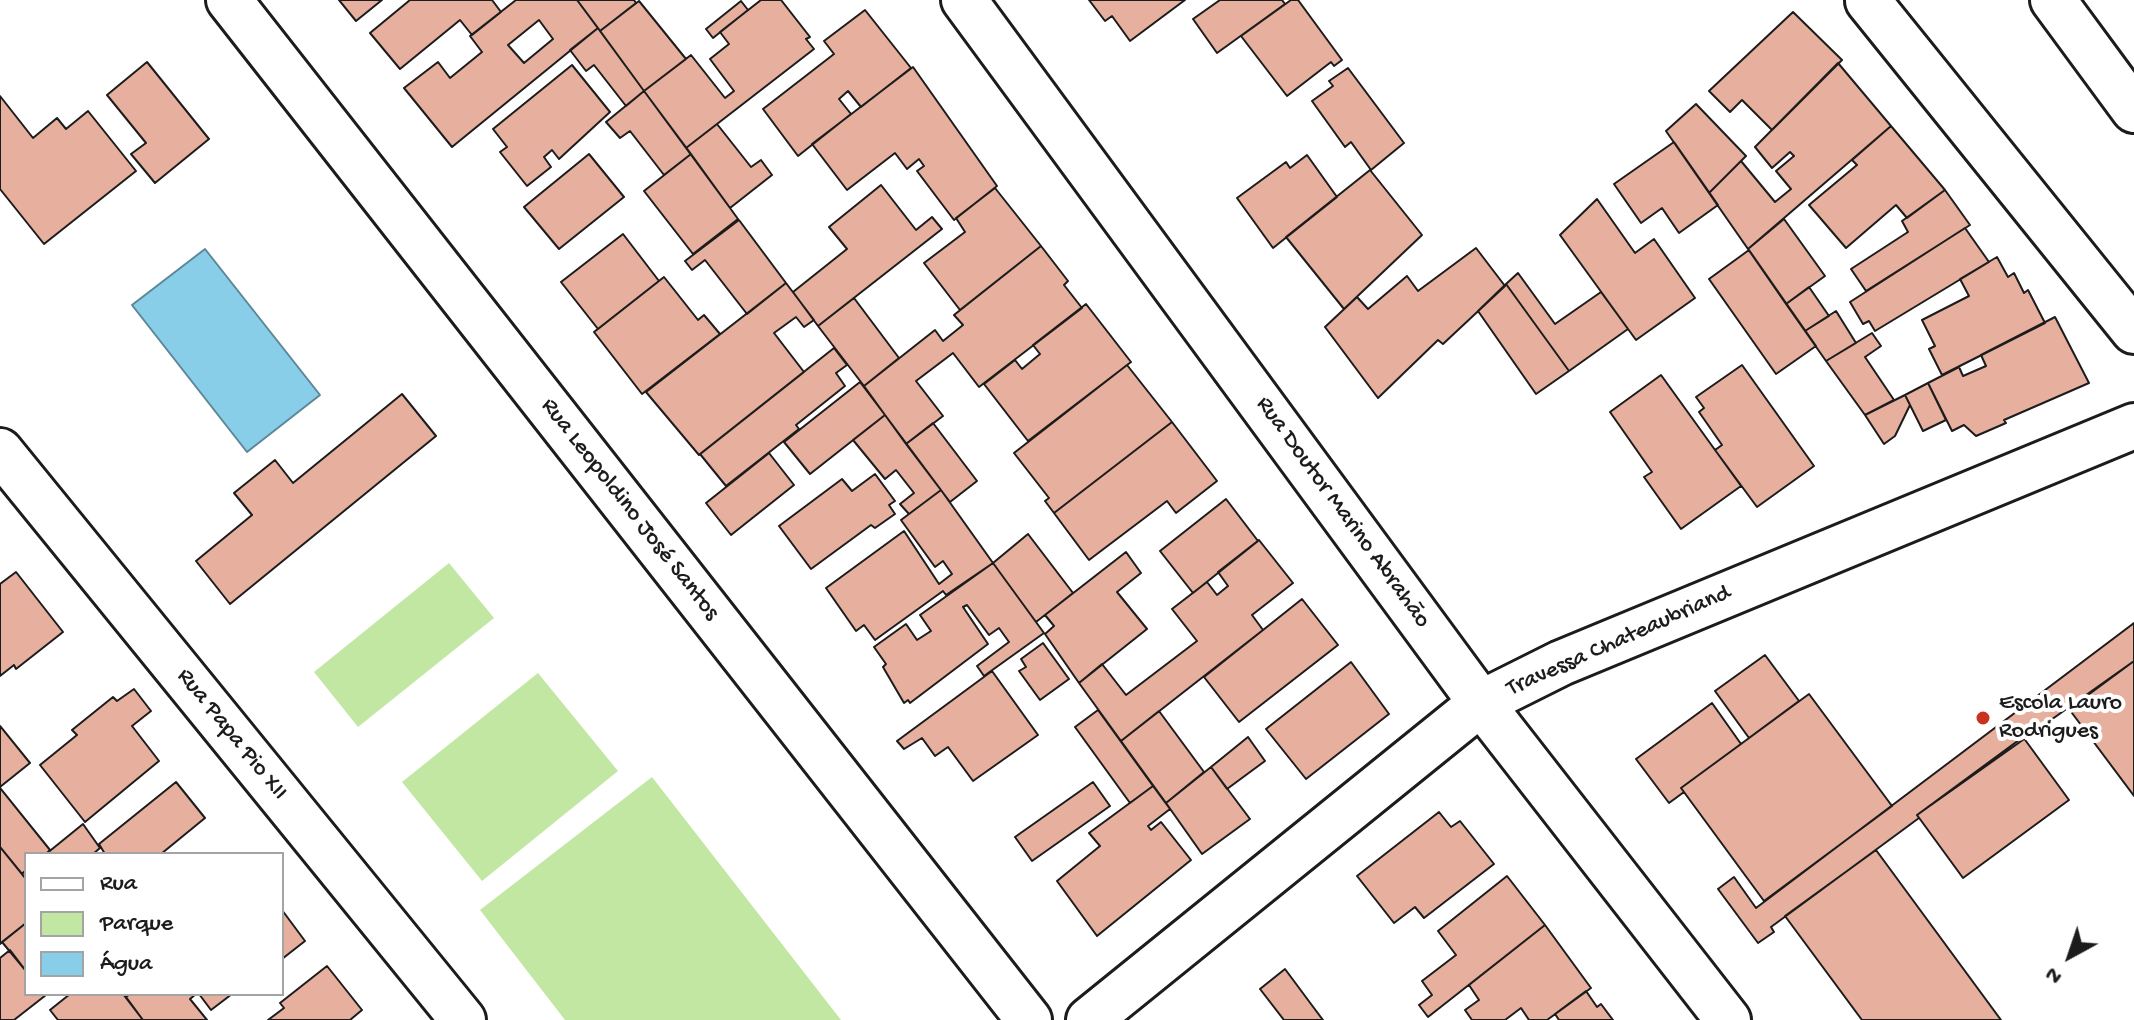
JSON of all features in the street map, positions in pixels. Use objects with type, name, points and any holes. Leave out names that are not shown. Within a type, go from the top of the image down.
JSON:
[{"type":"street","name":"Rua Leopoldino José Santos","points":[[229,0],[1029,1020]]},
{"type":"street","name":"Rua Doutor Marino Abrahão","points":[[964,0],[1481,703],[1728,1020]]},
{"type":"street","points":[[2053,0],[2134,110]]},
{"type":"street","points":[[1868,1],[2134,331]]},
{"type":"street","name":"Travessa Chateaubriand","points":[[1089,1020],[1481,703],[1561,663],[2134,426]]},
{"type":"street","name":"Rua Papa Pio XII","points":[[0,451],[463,1020]]},
{"type":"green space","points":[[449,563],[494,618],[358,727],[314,672]]},
{"type":"green space","points":[[538,673],[618,771],[482,881],[402,782]]},
{"type":"green space","points":[[652,777],[841,1020],[565,1020],[480,910]]},
{"type":"water","points":[[205,249],[320,395],[247,452],[132,305]]},
{"type":"building","points":[[339,0],[382,0],[356,21]]},
{"type":"building","points":[[410,0],[492,0],[501,12],[472,35],[460,20],[400,69],[370,33]]},
{"type":"building","points":[[516,0],[577,0],[598,28],[452,147],[404,88],[438,62],[450,78],[482,52],[470,36]],"holes":[[[539,20],[553,39],[524,63],[508,45]]]},
{"type":"building","points":[[577,0],[634,0],[636,3],[600,31]]},
{"type":"building","points":[[761,0],[781,0],[810,37],[806,39],[814,49],[686,148],[644,91],[691,55],[725,98],[734,91],[710,59],[729,44],[720,32]]},
{"type":"building","points":[[1089,0],[1185,0],[1130,41],[1112,16],[1105,21]]},
{"type":"building","points":[[1220,0],[1282,0],[1285,4],[1217,53],[1193,19]]},
{"type":"building","points":[[1291,0],[1298,0],[1342,60],[1334,66],[1331,62],[1287,96],[1241,36]]},
{"type":"building","points":[[639,1],[686,59],[644,91],[600,31]]},
{"type":"building","points":[[741,1],[748,10],[713,38],[706,29]]},
{"type":"building","points":[[865,10],[911,68],[861,107],[848,91],[839,99],[851,114],[798,156],[763,109],[834,54],[824,41]]},
{"type":"building","points":[[1793,12],[1842,60],[1772,130],[1742,100],[1730,112],[1709,91]]},
{"type":"building","points":[[598,28],[644,91],[626,106],[594,65],[586,71],[570,50]]},
{"type":"building","points":[[147,62],[209,139],[155,183],[131,154],[146,143],[107,95]]},
{"type":"building","points":[[1838,63],[1891,126],[1748,249],[1709,193],[1741,161],[1775,202],[1791,189],[1776,171],[1794,156],[1790,152],[1772,168],[1755,147]]},
{"type":"building","points":[[572,65],[610,112],[559,159],[552,150],[544,157],[551,167],[527,186],[500,152],[507,147],[493,129]]},
{"type":"building","points":[[913,67],[997,186],[954,220],[917,171],[924,166],[919,159],[907,169],[895,153],[847,190],[812,144]]},
{"type":"building","points":[[1348,68],[1404,143],[1371,170],[1351,142],[1345,147],[1312,101],[1333,86],[1329,81]]},
{"type":"building","points":[[644,91],[691,154],[664,175],[630,131],[620,138],[606,122]]},
{"type":"building","points":[[0,96],[33,138],[57,118],[66,129],[88,111],[136,171],[44,244],[0,189]]},
{"type":"building","points":[[1696,104],[1746,156],[1709,193],[1666,131]]},
{"type":"building","points":[[717,124],[751,167],[761,160],[772,175],[730,208],[686,148]]},
{"type":"building","points":[[1891,126],[1945,190],[1907,218],[1896,205],[1846,248],[1809,205],[1857,165],[1852,160]]},
{"type":"building","points":[[1674,142],[1718,205],[1679,233],[1662,208],[1641,223],[1614,184]]},
{"type":"building","points":[[589,154],[624,197],[559,249],[524,207]]},
{"type":"building","points":[[691,154],[738,219],[693,254],[644,191]]},
{"type":"building","points":[[1307,155],[1337,197],[1273,248],[1237,198],[1286,162],[1290,168]]},
{"type":"building","points":[[1370,170],[1422,235],[1344,309],[1286,237]]},
{"type":"building","points":[[881,185],[916,230],[932,217],[942,229],[818,326],[793,292],[847,249],[829,227]]},
{"type":"building","points":[[995,188],[1041,246],[960,310],[924,263],[965,232],[956,218]]},
{"type":"building","points":[[1945,190],[1970,225],[1866,291],[1851,269],[1908,232],[1902,221]]},
{"type":"building","points":[[1597,199],[1635,253],[1654,239],[1695,298],[1636,340],[1560,235]]},
{"type":"building","points":[[1784,219],[1825,276],[1786,304],[1748,249]]},
{"type":"building","points":[[739,220],[786,283],[747,314],[705,260],[692,270],[685,261]]},
{"type":"building","points":[[1965,228],[1989,262],[1875,331],[1869,321],[1863,324],[1850,302]]},
{"type":"building","points":[[623,234],[659,281],[598,329],[561,282]]},
{"type":"building","points":[[1041,246],[1068,281],[1064,285],[1082,308],[979,387],[953,353],[916,381],[943,416],[906,444],[864,386],[935,330],[943,341],[963,325],[954,315]]},
{"type":"building","points":[[1476,248],[1505,286],[1443,344],[1438,340],[1378,398],[1325,327],[1357,297],[1368,309],[1407,276],[1418,291]]},
{"type":"building","points":[[1749,250],[1816,346],[1776,374],[1709,279]]},
{"type":"building","points":[[1997,257],[2008,277],[2014,273],[2024,293],[2028,290],[2045,323],[1942,375],[1929,349],[1935,346],[1922,320],[1969,296],[1960,279]]},
{"type":"building","points":[[1518,273],[1555,324],[1601,292],[1628,329],[1569,371],[1506,284]]},
{"type":"building","points":[[664,277],[698,320],[704,315],[720,334],[642,394],[594,332]]},
{"type":"building","points":[[786,283],[814,320],[804,327],[796,317],[774,333],[804,372],[699,455],[646,392]]},
{"type":"building","points":[[1506,284],[1569,371],[1536,394],[1478,311]]},
{"type":"building","points":[[1809,287],[1829,316],[1805,331],[1786,304]]},
{"type":"building","points":[[854,298],[899,358],[864,386],[818,326]]},
{"type":"building","points":[[1086,304],[1131,362],[1028,441],[984,384],[1015,360],[1022,369],[1040,354],[1033,345]]},
{"type":"building","points":[[1836,311],[1856,343],[1826,361],[1805,331]]},
{"type":"building","points":[[2055,317],[2089,383],[2004,420],[2006,423],[1976,436],[1964,425],[1952,431],[1928,383],[1959,367],[1963,376],[1986,366],[1981,355]]},
{"type":"building","points":[[1872,333],[1881,346],[1865,357],[1894,400],[1865,415],[1826,361]]},
{"type":"building","points":[[834,348],[847,365],[836,373],[845,386],[796,425],[799,429],[726,486],[700,454]]},
{"type":"building","points":[[1127,365],[1172,422],[1054,513],[1045,501],[1049,498],[1014,453]]},
{"type":"building","points":[[1742,365],[1814,466],[1757,507],[1715,450],[1722,445],[1699,412],[1704,408],[1696,397]]},
{"type":"building","points":[[1661,375],[1741,486],[1681,529],[1644,477],[1652,472],[1610,412]]},
{"type":"building","points":[[860,382],[885,415],[810,474],[784,442]]},
{"type":"building","points":[[1928,383],[1946,420],[1923,431],[1905,395]]},
{"type":"building","points":[[402,394],[436,436],[230,604],[196,561],[252,515],[234,493],[275,460],[293,483]]},
{"type":"building","points":[[1905,395],[1910,405],[1895,436],[1884,444],[1865,415]]},
{"type":"building","points":[[885,415],[941,490],[909,514],[900,504],[914,493],[896,470],[885,479],[853,440]]},
{"type":"building","points":[[1172,422],[1217,481],[1176,513],[1167,501],[1089,560],[1054,513]]},
{"type":"building","points":[[933,423],[977,481],[950,502],[906,444]]},
{"type":"building","points":[[769,453],[794,485],[731,535],[706,503]]},
{"type":"building","points":[[875,474],[895,501],[889,505],[895,514],[875,528],[871,525],[811,569],[779,526],[842,479],[852,491]]},
{"type":"building","points":[[941,490],[993,563],[946,595],[943,591],[875,640],[864,625],[856,631],[826,588],[904,531],[939,584],[952,574],[943,561],[935,567],[901,520]]},
{"type":"building","points":[[1226,499],[1258,541],[1193,593],[1160,551]]},
{"type":"building","points":[[1028,534],[1073,593],[1036,622],[993,563]]},
{"type":"building","points":[[1259,540],[1293,583],[1252,615],[1263,630],[1121,741],[1079,683],[1102,664],[1126,695],[1197,641],[1172,609],[1207,582],[1217,595],[1228,586],[1218,572]]},
{"type":"building","points":[[1126,552],[1141,573],[1117,592],[1147,629],[1079,683],[1045,634],[1054,626],[1045,615]]},
{"type":"building","points":[[993,563],[1044,633],[984,676],[977,666],[1009,642],[999,628],[989,635],[967,605],[963,607],[988,644],[910,703],[908,700],[904,703],[883,667],[886,664],[874,647],[906,624],[917,640],[931,631],[920,615]]},
{"type":"building","points":[[16,572],[63,632],[16,669],[14,665],[0,676],[0,584]]},
{"type":"building","points":[[1302,599],[1338,645],[1239,722],[1204,677]]},
{"type":"building","points":[[2134,623],[2134,661],[1917,815],[1919,818],[1771,927],[1774,932],[1758,943],[1718,889],[1734,877],[1756,908]]},
{"type":"building","points":[[1043,643],[1069,679],[1040,700],[1019,671],[1026,667],[1021,659]]},
{"type":"building","points":[[1765,655],[1799,701],[1749,738],[1715,691]]},
{"type":"building","points":[[2134,661],[2134,796],[2069,709]]},
{"type":"building","points":[[1351,662],[1389,714],[1306,779],[1266,729]]},
{"type":"building","points":[[992,671],[1038,735],[973,781],[948,747],[935,756],[922,738],[904,749],[897,741]]},
{"type":"building","points":[[134,689],[151,711],[132,726],[159,761],[85,822],[40,765],[77,735],[72,730],[113,697],[117,701]]},
{"type":"building","points":[[1809,694],[1892,806],[1764,901],[1681,788]]},
{"type":"building","points":[[1712,703],[1741,744],[1681,788],[1684,792],[1669,803],[1636,759]]},
{"type":"building","points":[[1098,710],[1153,786],[1130,803],[1075,727]]},
{"type":"building","points":[[1159,711],[1204,772],[1166,803],[1121,741]]},
{"type":"building","points":[[0,726],[30,763],[0,787]]},
{"type":"building","points":[[1248,737],[1265,761],[1227,789],[1211,767]]},
{"type":"building","points":[[2023,737],[2069,800],[1963,878],[1917,815]]},
{"type":"building","points":[[1211,767],[1250,819],[1202,854],[1166,803]]},
{"type":"building","points":[[176,782],[205,818],[163,852],[104,852],[99,844]]},
{"type":"building","points":[[1093,782],[1110,806],[1032,861],[1015,837]]},
{"type":"building","points":[[1153,786],[1170,809],[1148,826],[1151,830],[1161,822],[1191,860],[1097,936],[1057,881],[1100,846],[1089,833]]},
{"type":"building","points":[[0,788],[50,850],[24,852],[22,874],[0,847]]},
{"type":"building","points":[[1439,812],[1451,827],[1460,821],[1494,864],[1424,918],[1415,907],[1394,923],[1357,876]]},
{"type":"building","points":[[83,824],[100,848],[95,852],[48,852]]},
{"type":"building","points":[[0,847],[24,877],[24,925],[0,944]]},
{"type":"building","points":[[1876,850],[2001,1020],[1862,1020],[1785,916]]},
{"type":"building","points":[[1507,876],[1545,925],[1428,1017],[1419,1005],[1432,995],[1422,981],[1456,955],[1438,931]]},
{"type":"building","points":[[284,913],[305,941],[284,957]]},
{"type":"building","points":[[24,925],[24,969],[2,942]]},
{"type":"building","points":[[1545,925],[1591,988],[1547,1020],[1529,1020],[1521,1008],[1505,1020],[1472,1020],[1465,1010],[1479,1000],[1469,985]]},
{"type":"building","points":[[10,950],[24,968],[24,996],[45,996],[14,1020],[0,1020],[0,958]]},
{"type":"building","points":[[327,966],[362,1010],[350,1020],[268,1020],[284,1008],[280,1003]]},
{"type":"building","points":[[1285,969],[1323,1020],[1284,1020],[1260,989]]},
{"type":"building","points":[[1586,991],[1597,1007],[1601,1004],[1613,1020],[1559,1020],[1555,1014]]},
{"type":"building","points":[[68,996],[125,996],[143,1020],[58,1020],[50,1010]]},
{"type":"building","points":[[194,996],[190,999],[207,1020],[143,1020],[126,997]]},
{"type":"building","points":[[200,996],[229,996],[211,1010]]},
{"type":"place","name":"Escola Lauro Rodrigues","points":[[1983,718]]}]
